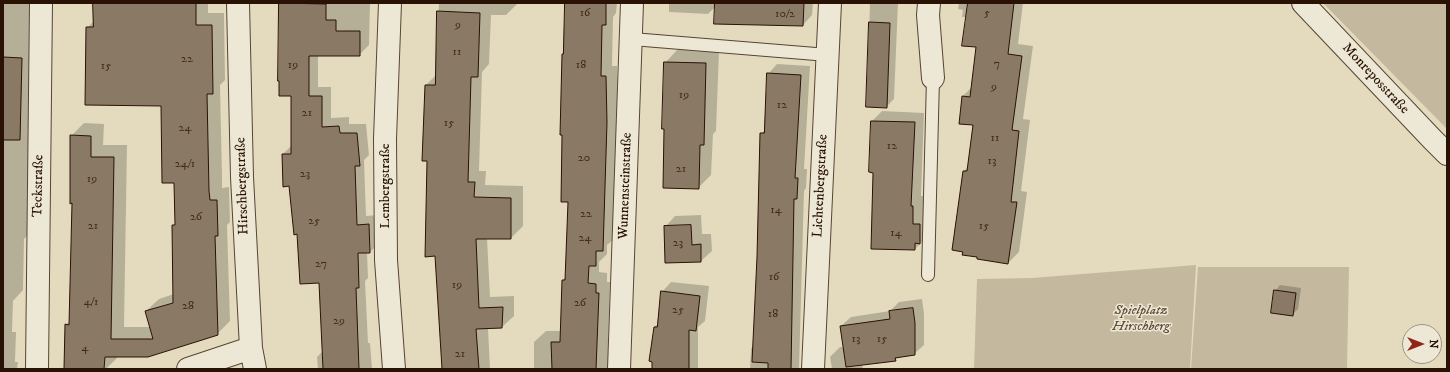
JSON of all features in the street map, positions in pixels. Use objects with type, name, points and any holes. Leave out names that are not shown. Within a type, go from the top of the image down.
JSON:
[{"type":"street","name":"Teckstraße","points":[[37,369],[41,3]]},
{"type":"street","name":"Hirschbergstraße","points":[[238,3],[242,177],[253,359]]},
{"type":"street","name":"Lembergstraße","points":[[390,3],[385,139],[386,260],[394,369]]},
{"type":"street","name":"Wunnensteinstraße","points":[[619,369],[632,39],[632,3]]},
{"type":"street","name":"Lichtenbergstraße","points":[[813,369],[830,3]]},
{"type":"street","points":[[929,3],[928,15],[933,78]]},
{"type":"street","name":"Monreposstraße","points":[[1303,3],[1447,154]]},
{"type":"street","points":[[188,369],[253,359]]},
{"type":"lane","points":[[632,39],[828,55]]},
{"type":"lane","points":[[928,275],[933,78]]},
{"type":"green space","points":[[1323,3],[1447,3],[1447,129]]},
{"type":"green space","name":"Spielplatz Hirschberg","points":[[1196,265],[1190,369],[974,369],[977,279],[1032,278]]},
{"type":"green space","points":[[1198,267],[1349,267],[1347,369],[1191,369]]},
{"type":"building","points":[[93,3],[196,3],[196,25],[212,25],[213,94],[207,94],[209,191],[210,200],[217,200],[218,236],[215,236],[218,335],[148,357],[105,357],[104,369],[64,369],[65,324],[69,325],[72,203],[70,204],[70,135],[91,136],[91,157],[114,157],[111,339],[153,339],[145,311],[173,303],[172,225],[175,225],[174,183],[162,183],[161,106],[85,105],[86,27],[93,27]]},
{"type":"building","points":[[279,3],[326,4],[326,20],[336,20],[336,31],[360,31],[360,56],[309,56],[309,96],[322,96],[322,127],[339,126],[340,133],[357,133],[360,166],[355,166],[357,225],[369,224],[370,253],[358,253],[359,288],[356,288],[359,369],[323,369],[319,283],[300,284],[297,234],[294,235],[289,186],[283,187],[282,154],[291,154],[291,96],[279,96]]},
{"type":"building","points":[[565,3],[606,3],[606,25],[602,25],[601,76],[606,76],[607,122],[603,251],[596,251],[596,266],[589,266],[588,283],[596,284],[596,293],[599,293],[596,369],[552,369],[551,342],[560,342],[562,280],[565,280],[568,202],[561,202],[562,135],[560,135]]},
{"type":"building","points":[[715,3],[804,3],[803,26],[714,24]]},
{"type":"building","points":[[968,3],[1014,3],[1008,54],[1022,56],[1012,130],[1019,131],[1011,202],[1017,202],[1008,264],[977,259],[977,257],[962,255],[963,252],[952,250],[963,171],[967,171],[973,125],[959,124],[962,96],[970,97],[976,47],[962,46]]},
{"type":"building","points":[[437,11],[480,13],[478,77],[471,77],[468,182],[475,182],[474,197],[511,198],[511,239],[476,239],[479,308],[503,307],[502,328],[476,329],[479,369],[442,369],[435,256],[425,257],[427,161],[422,161],[425,85],[435,85]]},
{"type":"building","points":[[869,22],[890,23],[887,108],[866,107]]},
{"type":"building","points":[[3,57],[22,58],[20,140],[3,140]]},
{"type":"building","points":[[664,62],[706,63],[704,145],[700,145],[699,189],[663,188],[664,129],[662,129]]},
{"type":"building","points":[[767,73],[801,75],[795,178],[798,178],[797,199],[794,199],[791,369],[768,369],[768,363],[752,362],[757,257],[760,133],[764,133]]},
{"type":"building","points":[[871,121],[915,122],[911,206],[913,206],[913,224],[920,224],[920,244],[915,243],[915,250],[871,249],[873,173],[869,172]]},
{"type":"building","points":[[691,225],[692,245],[701,244],[701,262],[665,263],[664,226]]},
{"type":"building","points":[[1274,290],[1296,293],[1293,316],[1271,313]]},
{"type":"building","points":[[661,291],[700,296],[696,331],[689,330],[689,369],[652,369],[652,362],[649,361],[654,327],[657,327]]},
{"type":"building","points":[[913,308],[915,323],[915,355],[895,358],[896,361],[846,367],[840,326],[890,319],[889,311]]}]
